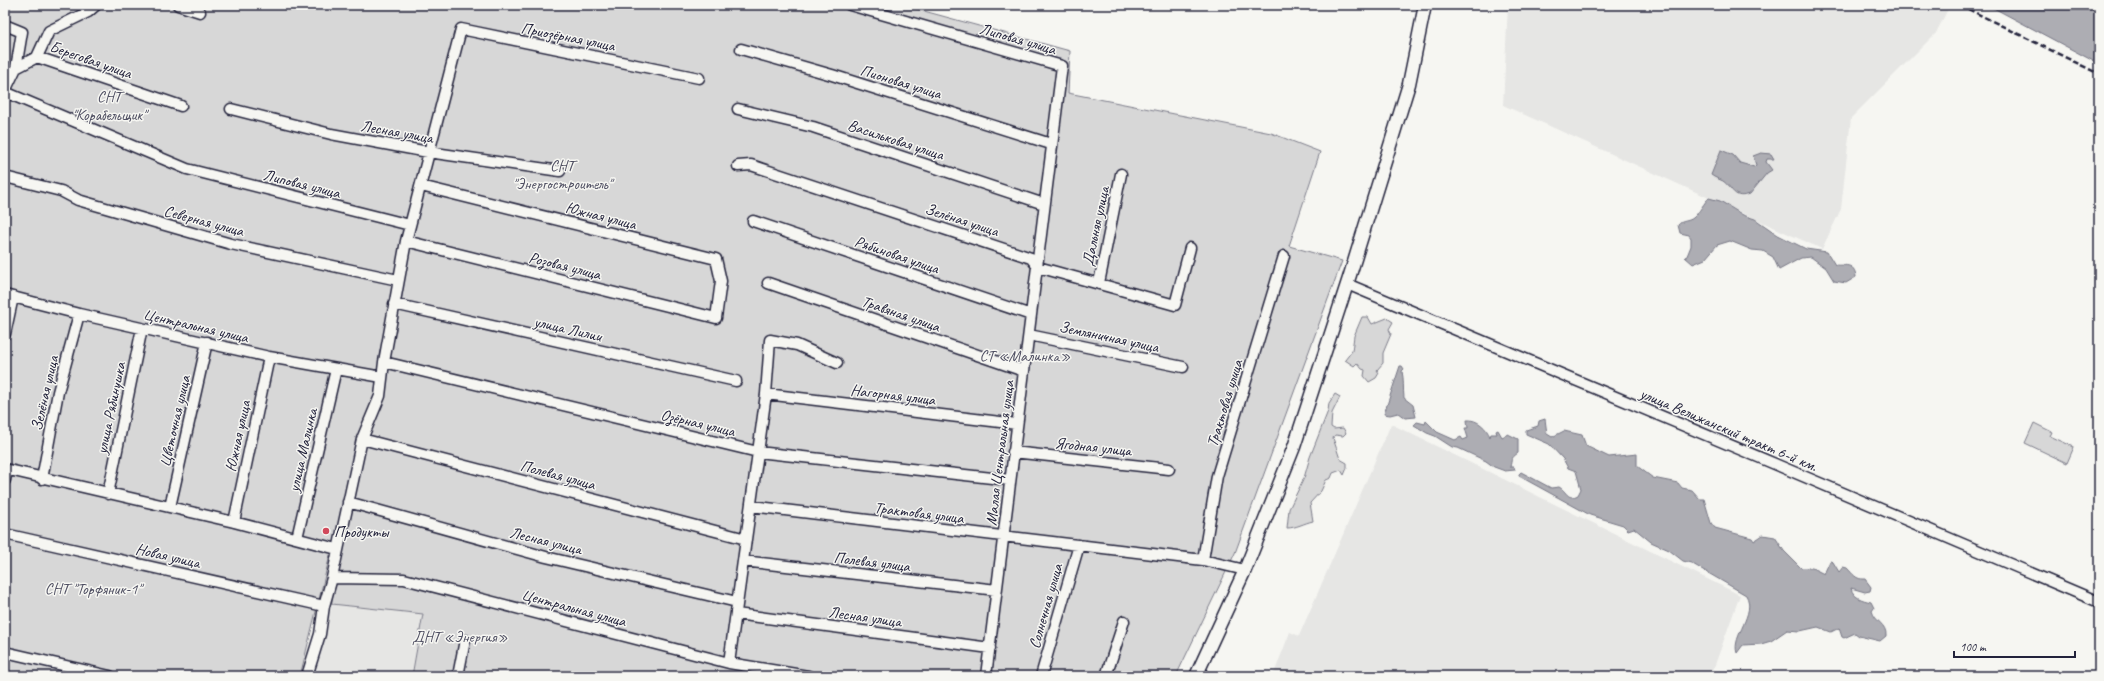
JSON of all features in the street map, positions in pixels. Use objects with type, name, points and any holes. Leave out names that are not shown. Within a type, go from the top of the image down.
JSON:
[{"type":"main road","points":[[1196,676],[1245,570],[1294,447],[1347,284],[1409,84],[1425,5]]},
{"type":"street","points":[[37,57],[49,31],[88,12],[96,5]]},
{"type":"street","points":[[178,5],[200,12]]},
{"type":"street","name":"Липовая улица","points":[[850,5],[1062,66]]},
{"type":"street","points":[[5,25],[22,32],[16,68],[5,91]]},
{"type":"street","name":"Приозёрная улица","points":[[428,152],[461,29],[699,78]]},
{"type":"street","name":"Пионовая улица","points":[[741,50],[832,75],[1051,144]]},
{"type":"street","name":"Береговая улица","points":[[16,68],[37,57],[181,106]]},
{"type":"street","name":"Малая Центральная улица","points":[[986,676],[1004,537],[1013,452],[1029,335],[1030,315],[1038,267],[1051,144],[1062,66]]},
{"type":"street","name":"Липовая улица","points":[[5,91],[187,169],[410,225]]},
{"type":"street","name":"Лесная улица","points":[[231,109],[331,134],[428,152],[560,171]]},
{"type":"street","name":"Васильковая улица","points":[[738,109],[813,127],[1044,204]]},
{"type":"street","points":[[307,676],[320,634],[324,606],[332,578],[337,548],[362,439],[380,396],[384,362],[398,280],[428,152]]},
{"type":"street","name":"Зелёная улица","points":[[738,166],[751,165],[1031,258],[1038,267],[1175,305],[1190,248]]},
{"type":"street","name":"Дальняя улица","points":[[1099,283],[1121,174]]},
{"type":"street","name":"Северная улица","points":[[5,177],[61,191],[78,200],[231,244],[398,280]]},
{"type":"street","name":"Южная улица","points":[[421,186],[716,259],[721,282],[716,318]]},
{"type":"street","name":"Рябиновая улица","points":[[753,221],[1030,315]]},
{"type":"street","name":"Розовая улица","points":[[406,241],[716,318]]},
{"type":"street","name":"Трактовая улица","points":[[1203,560],[1217,476],[1284,256]]},
{"type":"street","name":"Травяная улица","points":[[768,283],[1024,371]]},
{"type":"street","name":"улица Велижанский тракт 6-й км.","points":[[1347,284],[1825,486],[1936,530],[2099,602]]},
{"type":"street","points":[[5,334],[9,296]]},
{"type":"street","name":"Центральная улица","points":[[9,296],[79,314],[269,357],[382,376]]},
{"type":"street","name":"улица Лилии","points":[[394,304],[736,381]]},
{"type":"street","name":"Зелёная улица","points":[[42,479],[58,392],[79,314]]},
{"type":"street","name":"улица Рябинушка","points":[[108,494],[142,328]]},
{"type":"street","name":"Земляничная улица","points":[[1029,335],[1183,367]]},
{"type":"street","points":[[729,663],[766,394],[770,340],[797,345],[837,363]]},
{"type":"street","name":"Цветочная улица","points":[[170,506],[207,342]]},
{"type":"street","name":"Южная улица","points":[[234,522],[269,357]]},
{"type":"street","name":"Озёрная улица","points":[[384,362],[758,452],[1010,480]]},
{"type":"street","name":"улица Малинка","points":[[297,538],[336,369]]},
{"type":"street","name":"Нагорная улица","points":[[766,394],[1017,424]]},
{"type":"street","name":"Полевая улица","points":[[362,439],[746,539]]},
{"type":"street","name":"Ягодная улица","points":[[1013,452],[1169,469]]},
{"type":"street","points":[[6,473],[42,479],[170,506],[337,548]]},
{"type":"street","name":"Лесная улица","points":[[348,502],[546,557],[738,602]]},
{"type":"street","name":"Трактовая улица","points":[[750,506],[1203,560],[1245,570]]},
{"type":"street","name":"Новая улица","points":[[5,534],[324,606]]},
{"type":"street","name":"Солнечная улица","points":[[1041,676],[1078,545]]},
{"type":"street","name":"Полевая улица","points":[[743,561],[997,590]]},
{"type":"street","name":"Центральная улица","points":[[332,578],[404,578],[729,663],[808,676]]},
{"type":"street","name":"Лесная улица","points":[[736,614],[990,648]]},
{"type":"street","points":[[1106,676],[1124,621]]},
{"type":"street","points":[[462,675],[465,640]]},
{"type":"street","points":[[5,652],[110,676]]},
{"type":"shaded area","points":[[1508,5],[1950,5],[1936,33],[1851,118],[1841,209],[1822,249],[1503,105]]},
{"type":"shaded area","points":[[1988,5],[2099,5],[2099,64]]},
{"type":"shaded area","points":[[1721,150],[1733,155],[1740,163],[1754,167],[1756,165],[1753,156],[1761,153],[1771,154],[1774,159],[1767,159],[1766,162],[1772,170],[1767,173],[1750,194],[1740,196],[1737,195],[1727,184],[1711,175]]},
{"type":"shaded area","points":[[1709,198],[1720,201],[1743,215],[1755,219],[1778,235],[1806,249],[1827,252],[1835,265],[1845,265],[1851,267],[1855,272],[1856,277],[1846,283],[1834,281],[1826,268],[1811,257],[1801,258],[1779,270],[1773,257],[1763,251],[1752,250],[1730,241],[1717,245],[1705,259],[1693,264],[1685,257],[1687,256],[1691,246],[1691,238],[1689,235],[1680,233],[1678,225],[1681,222],[1693,218]]},
{"type":"shaded area","points":[[1400,366],[1404,369],[1402,371],[1404,398],[1413,405],[1416,417],[1405,418],[1398,413],[1390,415],[1384,414]]},
{"type":"shaded area","points":[[1545,419],[1547,434],[1552,437],[1564,431],[1582,435],[1586,446],[1609,457],[1637,454],[1637,466],[1653,478],[1678,483],[1682,488],[1692,490],[1700,499],[1704,499],[1711,523],[1715,528],[1752,538],[1754,541],[1763,535],[1775,537],[1784,551],[1801,568],[1812,568],[1824,574],[1830,561],[1833,562],[1839,572],[1843,567],[1847,568],[1857,578],[1865,579],[1871,587],[1870,591],[1865,592],[1851,588],[1852,591],[1859,598],[1871,602],[1874,608],[1872,611],[1885,629],[1886,636],[1880,641],[1859,636],[1855,633],[1844,638],[1842,637],[1839,628],[1831,632],[1818,627],[1800,631],[1787,630],[1771,641],[1761,644],[1743,645],[1737,653],[1737,639],[1748,610],[1749,602],[1746,595],[1691,563],[1683,561],[1669,550],[1651,542],[1634,528],[1628,530],[1623,525],[1590,515],[1519,476],[1521,472],[1551,488],[1559,487],[1567,495],[1572,497],[1578,495],[1581,489],[1576,471],[1568,468],[1563,459],[1549,444],[1526,434],[1526,430],[1538,426],[1539,421]]},
{"type":"shaded area","points":[[1467,420],[1474,421],[1481,425],[1487,430],[1490,437],[1491,434],[1497,434],[1496,431],[1498,430],[1502,437],[1508,434],[1518,439],[1518,453],[1512,458],[1510,467],[1514,467],[1515,470],[1505,471],[1494,467],[1486,461],[1458,448],[1452,447],[1414,425],[1417,422],[1425,424],[1426,421],[1437,432],[1455,440],[1461,437],[1463,440],[1468,438],[1465,428],[1468,428]]},
{"type":"shaded area","points":[[1391,424],[1740,595],[1711,676],[1273,676],[1290,632],[1299,636]]},
{"type":"shaded area","points":[[332,604],[423,614],[412,676],[313,676]]},
{"type":"green space","points":[[5,5],[902,5],[1070,51],[1068,93],[1271,133],[1320,152],[1289,246],[1342,261],[1235,553],[1176,676],[412,676],[423,614],[332,604],[330,555],[300,676],[5,676]]},
{"type":"green space","points":[[1362,317],[1368,317],[1372,324],[1387,318],[1393,322],[1389,329],[1391,334],[1383,353],[1383,363],[1377,370],[1379,373],[1376,378],[1369,382],[1364,376],[1365,370],[1362,369],[1357,363],[1354,366],[1345,360],[1352,351],[1354,336]]},
{"type":"green space","points":[[1335,394],[1340,397],[1332,413],[1331,427],[1334,429],[1343,428],[1346,433],[1343,436],[1335,435],[1333,438],[1340,459],[1347,463],[1347,468],[1344,475],[1341,470],[1333,473],[1331,478],[1326,480],[1321,491],[1310,503],[1313,521],[1287,528],[1289,509],[1304,478],[1310,457],[1328,411],[1329,403]]},
{"type":"green space","points":[[2034,423],[2052,432],[2050,436],[2074,447],[2067,463],[2025,443]]},
{"type":"railway","points":[[1960,5],[2099,74]]},
{"type":"place","name":"Продукты","points":[[326,531]]},
{"type":"park label","name":"СНТ \"Корабельщик\"","points":[[109,105]]},
{"type":"park label","name":"СНТ \"Энергостроитель\"","points":[[562,174]]},
{"type":"park label","name":"CТ «Малинка»","points":[[1025,355]]},
{"type":"park label","name":"СНТ \"Торфяник-1\"","points":[[93,588]]},
{"type":"park label","name":"ДНТ «Энергия»","points":[[460,636]]}]
